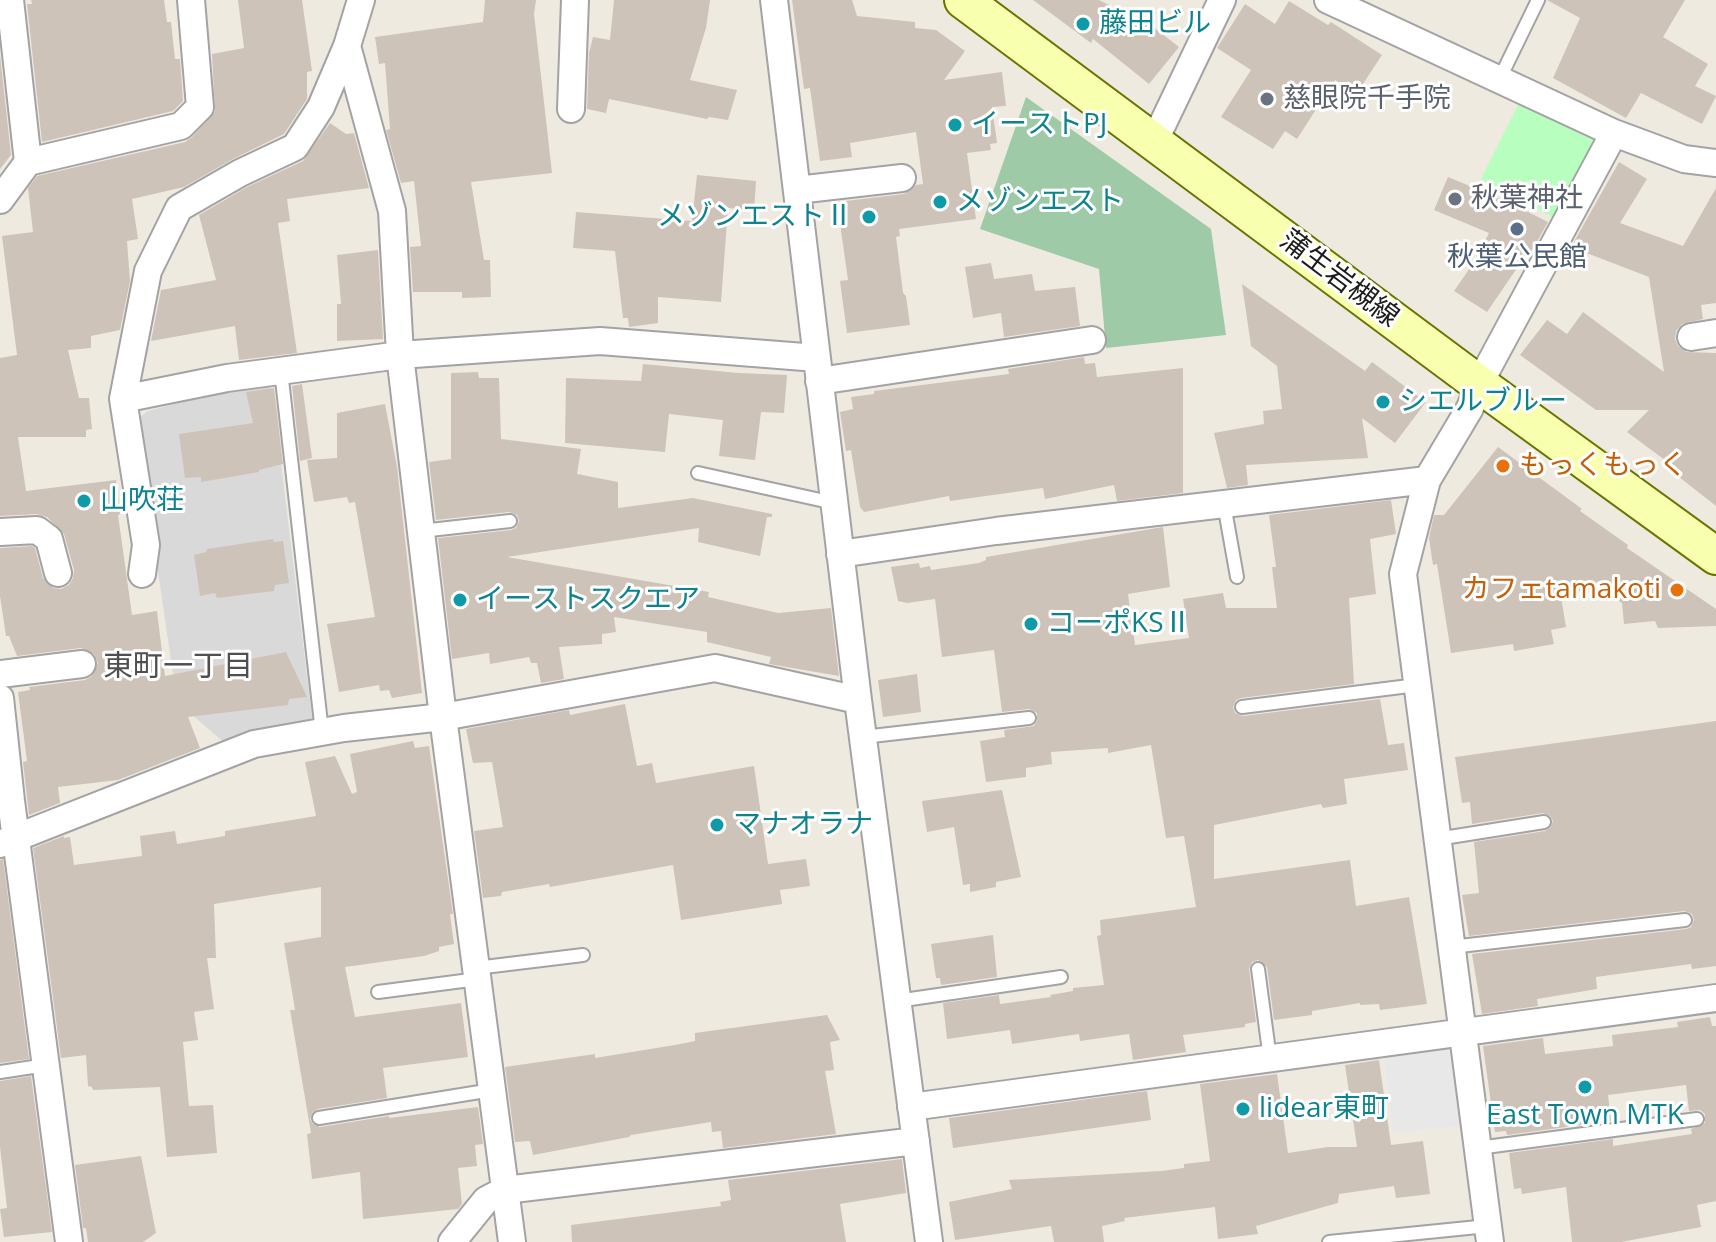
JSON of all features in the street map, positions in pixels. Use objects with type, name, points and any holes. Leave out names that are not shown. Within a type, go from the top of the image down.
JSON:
[{"type":"main road","name":"蒲生岩槻線","points":[[963,0],[1479,384],[1716,556]]},
{"type":"street","points":[[10,0],[28,162]]},
{"type":"street","points":[[0,200],[28,162],[181,126],[200,107],[191,0]]},
{"type":"street","points":[[142,574],[146,545],[123,399],[148,271],[179,208],[240,173],[295,147],[321,107],[347,46],[361,0]]},
{"type":"street","points":[[571,109],[575,0]]},
{"type":"street","points":[[774,0],[858,700],[929,1242]]},
{"type":"street","points":[[1154,142],[1222,0]]},
{"type":"street","points":[[1328,0],[1614,133],[1684,159],[1716,163]]},
{"type":"street","points":[[347,46],[392,211],[400,355],[443,717],[512,1242]]},
{"type":"street","points":[[1489,1234],[1403,574],[1427,480],[1470,408],[1479,384],[1614,133]]},
{"type":"street","points":[[797,190],[902,178]]},
{"type":"street","points":[[123,399],[227,378],[400,355],[600,341],[818,369],[1092,340]]},
{"type":"street","points":[[840,554],[996,531],[1427,480]]},
{"type":"street","points":[[0,532],[37,530],[49,539],[58,573]]},
{"type":"street","points":[[0,674],[82,664]]},
{"type":"street","points":[[8,841],[254,744],[322,732],[443,717],[715,668],[858,700]]},
{"type":"street","points":[[0,698],[8,841],[46,1065],[69,1242]]},
{"type":"street","points":[[911,1107],[1716,998]]},
{"type":"street","points":[[452,1242],[486,1200],[505,1190],[916,1141]]},
{"type":"lane","points":[[1499,80],[1538,0]]},
{"type":"lane","points":[[281,371],[322,732]]},
{"type":"lane","points":[[698,473],[834,503]]},
{"type":"lane","points":[[1224,504],[1237,577]]},
{"type":"lane","points":[[421,531],[510,521]]},
{"type":"lane","points":[[1242,707],[1417,685]]},
{"type":"lane","points":[[863,737],[1029,718]]},
{"type":"lane","points":[[1437,839],[1544,822]]},
{"type":"lane","points":[[1451,947],[1685,920]]},
{"type":"lane","points":[[378,992],[583,955]]},
{"type":"lane","points":[[1258,969],[1270,1059]]},
{"type":"lane","points":[[897,1001],[1061,977]]},
{"type":"lane","points":[[0,1072],[46,1065]]},
{"type":"lane","points":[[319,1118],[492,1090]]},
{"type":"lane","points":[[1478,1148],[1697,1119]]},
{"type":"lane","points":[[1329,1242],[1489,1234]]},
{"type":"shaded area","points":[[264,381],[272,390],[312,717],[304,727],[227,745],[177,702],[136,420],[148,411]]},
{"type":"shaded area","points":[[1454,1046],[1463,1125],[1393,1133],[1384,1054]]},
{"type":"green space","points":[[1026,97],[1211,229],[1226,335],[1106,348],[1099,269],[980,229]]},
{"type":"green space","points":[[1521,99],[1591,133],[1597,152],[1558,220],[1481,179]]},
{"type":"building","points":[[31,0],[164,0],[167,22],[171,22],[175,59],[180,59],[183,101],[173,111],[42,142],[27,4],[32,4]]},
{"type":"building","points":[[238,0],[302,0],[312,71],[307,72],[307,99],[284,134],[184,187],[132,199],[138,239],[127,241],[130,281],[120,330],[91,336],[91,348],[68,350],[79,398],[89,398],[92,429],[86,430],[86,437],[18,437],[26,491],[116,480],[132,615],[157,611],[165,676],[286,652],[307,697],[289,699],[288,705],[188,717],[200,748],[118,780],[58,787],[60,803],[29,815],[23,762],[27,761],[18,692],[30,690],[29,687],[85,680],[92,676],[98,663],[94,654],[81,648],[17,656],[9,636],[6,636],[0,596],[0,548],[35,548],[43,578],[53,588],[61,589],[69,585],[74,570],[64,534],[47,517],[36,514],[0,516],[0,358],[17,355],[2,236],[33,232],[28,188],[37,176],[185,142],[192,137],[215,112],[212,54],[244,48]]},
{"type":"building","points":[[485,0],[536,0],[534,14],[552,173],[471,182],[484,260],[490,260],[491,297],[462,298],[462,292],[413,292],[410,247],[421,246],[414,181],[401,183],[386,130],[390,129],[385,63],[379,64],[375,37],[483,22]]},
{"type":"building","points":[[614,0],[710,0],[706,28],[690,80],[737,90],[728,120],[707,119],[609,99],[606,113],[587,109],[589,53],[593,37],[610,40]]},
{"type":"building","points":[[792,0],[852,0],[857,16],[915,22],[915,28],[936,30],[965,51],[944,80],[1002,72],[1006,106],[992,107],[997,143],[990,144],[991,150],[967,153],[976,219],[899,229],[900,236],[896,237],[910,325],[847,333],[840,281],[848,280],[837,202],[904,194],[923,184],[916,132],[850,143],[852,157],[820,161],[810,88],[804,89]]},
{"type":"building","points":[[1033,0],[1099,0],[1152,26],[1179,47],[1149,84],[1093,39],[1091,43]]},
{"type":"building","points":[[1547,0],[1685,0],[1663,37],[1708,64],[1695,86],[1716,96],[1702,124],[1641,93],[1626,118],[1553,78],[1580,18]]},
{"type":"building","points":[[1289,1],[1328,25],[1331,22],[1382,55],[1357,93],[1335,80],[1297,139],[1285,131],[1273,149],[1221,117],[1251,70],[1217,48],[1245,4],[1275,24]]},
{"type":"building","points":[[0,55],[11,155],[0,169]]},
{"type":"building","points":[[330,123],[346,134],[354,133],[369,188],[287,199],[290,221],[278,223],[297,353],[239,360],[235,326],[151,341],[161,290],[216,280],[199,215],[247,187],[303,161]]},
{"type":"building","points":[[1619,162],[1647,179],[1620,223],[1683,246],[1716,188],[1716,303],[1701,305],[1703,319],[1682,324],[1676,331],[1675,339],[1686,352],[1716,353],[1716,506],[1674,473],[1677,469],[1627,432],[1649,410],[1596,410],[1520,355],[1547,320],[1567,334],[1583,312],[1664,372],[1649,277],[1571,247]]},
{"type":"building","points":[[697,175],[756,181],[754,211],[728,208],[721,302],[658,297],[658,323],[629,327],[628,318],[623,318],[615,251],[573,248],[576,212],[692,221]]},
{"type":"building","points":[[1448,177],[1548,222],[1529,256],[1526,255],[1487,312],[1454,291],[1489,233],[1434,210]]},
{"type":"building","points":[[378,250],[383,339],[337,341],[337,304],[341,304],[337,255]]},
{"type":"building","points":[[991,263],[994,279],[1032,274],[1035,291],[1075,287],[1080,326],[1004,337],[1001,313],[973,318],[965,267]]},
{"type":"building","points":[[1242,284],[1365,371],[1372,362],[1426,402],[1395,443],[1362,418],[1368,458],[1246,465],[1248,485],[1227,488],[1214,433],[1264,424],[1263,411],[1282,409],[1277,366],[1251,346]]},
{"type":"building","points":[[1084,357],[1085,364],[1095,363],[1097,377],[1183,368],[1183,493],[1117,501],[1114,485],[1045,499],[1043,488],[950,501],[949,496],[864,512],[860,507],[851,450],[846,451],[840,412],[853,409],[851,397],[874,394],[874,391],[1009,374],[1008,369]]},
{"type":"building","points":[[643,364],[787,375],[784,413],[761,412],[755,460],[719,456],[723,420],[669,414],[665,452],[565,443],[566,378],[641,381]]},
{"type":"building","points":[[478,372],[479,378],[499,378],[501,439],[581,449],[577,474],[618,482],[618,508],[693,498],[772,514],[772,517],[767,517],[760,556],[698,542],[699,528],[507,557],[709,592],[708,597],[778,613],[831,608],[839,676],[769,664],[771,657],[707,642],[707,632],[614,617],[616,632],[602,634],[602,644],[559,647],[564,679],[541,683],[537,663],[531,663],[529,657],[490,664],[489,653],[452,659],[438,538],[511,530],[516,528],[519,521],[517,515],[509,512],[436,520],[429,462],[451,459],[451,373]]},
{"type":"building","points":[[302,384],[312,458],[300,461],[292,386]]},
{"type":"building","points":[[274,388],[283,464],[259,472],[201,482],[201,477],[185,478],[179,434],[253,423],[246,392]]},
{"type":"building","points":[[385,404],[397,467],[422,693],[392,698],[389,690],[380,691],[379,685],[339,692],[327,624],[375,617],[355,502],[349,503],[347,497],[314,502],[307,460],[337,458],[337,413]]},
{"type":"building","points":[[1498,447],[1628,545],[1627,548],[1716,609],[1716,626],[1658,628],[1655,621],[1624,624],[1622,603],[1597,586],[1561,597],[1566,627],[1551,630],[1554,644],[1514,651],[1513,644],[1451,653],[1437,564],[1433,565],[1429,538],[1434,515],[1444,515]]},
{"type":"building","points":[[1391,500],[1396,534],[1370,539],[1376,594],[1349,598],[1354,684],[1241,698],[1236,700],[1233,707],[1235,713],[1243,716],[1380,699],[1388,745],[1404,743],[1408,770],[1344,779],[1347,804],[1323,808],[1321,804],[1214,825],[1214,879],[1350,860],[1356,906],[1409,897],[1427,1004],[1380,1010],[1379,1004],[1360,1003],[1312,1011],[1312,1015],[1274,1020],[1267,967],[1258,960],[1252,962],[1249,969],[1256,1022],[1245,1024],[1245,1027],[1183,1035],[1186,1052],[1133,1060],[1129,1034],[1080,1041],[1079,1034],[1012,1044],[1010,1030],[947,1039],[943,1003],[999,995],[1000,1004],[1051,997],[1073,991],[1073,988],[1104,985],[1097,936],[1101,935],[1100,920],[1196,907],[1184,836],[1166,838],[1151,745],[1108,753],[1108,748],[1051,752],[1052,764],[1026,768],[1026,777],[986,782],[980,741],[1005,737],[1004,730],[1034,726],[1037,713],[1029,709],[1002,712],[994,650],[942,657],[935,599],[907,603],[898,601],[891,567],[919,563],[920,568],[930,566],[931,570],[979,563],[986,557],[1163,527],[1170,587],[1128,594],[1135,645],[1189,638],[1183,599],[1223,593],[1226,608],[1277,608],[1272,567],[1276,567],[1269,515]]},
{"type":"building","points":[[273,539],[274,542],[283,541],[289,583],[275,585],[274,591],[217,598],[215,593],[200,596],[194,555],[207,549]]},
{"type":"building","points":[[917,674],[921,712],[883,717],[878,680]]},
{"type":"building","points":[[625,704],[637,766],[652,763],[656,783],[754,766],[768,864],[806,859],[810,886],[780,890],[782,904],[681,920],[673,865],[550,887],[549,884],[502,892],[501,896],[483,898],[474,831],[503,827],[492,762],[473,763],[466,729],[569,710],[570,715]]},
{"type":"building","points":[[1716,721],[1716,966],[1692,969],[1691,964],[1596,977],[1597,989],[1537,999],[1538,1006],[1482,1014],[1472,954],[1686,929],[1691,927],[1694,920],[1692,914],[1684,911],[1469,936],[1462,895],[1479,893],[1474,842],[1545,831],[1553,821],[1543,813],[1472,824],[1470,802],[1462,803],[1455,757]]},
{"type":"building","points":[[413,741],[415,748],[429,746],[453,914],[450,914],[454,944],[439,947],[439,951],[424,956],[345,967],[355,1017],[461,1003],[468,1057],[383,1068],[387,1098],[318,1109],[310,1119],[320,1127],[478,1107],[483,1144],[475,1145],[477,1166],[458,1168],[462,1204],[458,1209],[363,1219],[360,1172],[312,1179],[307,1134],[311,1133],[290,1010],[295,1010],[284,943],[321,937],[321,887],[214,904],[216,958],[207,958],[214,1009],[194,1012],[198,1040],[183,1042],[189,1106],[213,1105],[217,1153],[167,1157],[160,1087],[93,1090],[88,1086],[86,1055],[61,1058],[33,848],[64,836],[70,837],[74,865],[142,856],[140,836],[175,831],[177,844],[225,836],[225,831],[316,816],[305,762],[335,756],[352,794],[357,792],[350,754]]},
{"type":"building","points":[[1002,790],[1021,877],[996,882],[996,887],[970,892],[970,884],[963,885],[954,827],[927,832],[922,801]]},
{"type":"building","points":[[3,859],[29,1059],[0,1063],[0,860]]},
{"type":"building","points":[[993,935],[997,977],[941,985],[940,978],[936,978],[931,944]]},
{"type":"building","points":[[827,1015],[840,1040],[830,1042],[834,1070],[825,1071],[836,1134],[723,1148],[721,1131],[712,1132],[711,1122],[533,1155],[530,1141],[515,1142],[505,1067],[595,1054],[595,1058],[695,1041],[695,1033]]},
{"type":"building","points":[[1710,1017],[1712,1026],[1716,1026],[1716,1201],[1697,1205],[1701,1227],[1621,1242],[1572,1242],[1566,1187],[1522,1194],[1521,1188],[1514,1189],[1509,1153],[1613,1139],[1613,1146],[1692,1134],[1691,1129],[1705,1123],[1705,1114],[1700,1110],[1689,1111],[1686,1085],[1608,1095],[1611,1121],[1507,1135],[1506,1131],[1495,1132],[1483,1046],[1543,1038],[1545,1054],[1613,1046],[1612,1035],[1678,1027],[1677,1022]]},
{"type":"building","points":[[1379,1060],[1391,1145],[1423,1141],[1430,1194],[1396,1198],[1394,1186],[1339,1194],[1338,1203],[1256,1226],[1258,1234],[1218,1239],[1215,1207],[1124,1218],[1125,1221],[1102,1226],[1104,1242],[1054,1242],[1051,1226],[955,1240],[949,1202],[1012,1189],[1009,1180],[1161,1171],[1210,1161],[1200,1084],[1277,1074],[1288,1153],[1328,1147],[1357,1147],[1345,1065]]},
{"type":"building","points":[[31,1076],[52,1232],[4,1237],[0,1209],[7,1208],[0,1147],[0,1081]]},
{"type":"building","points":[[1147,1091],[1151,1120],[953,1148],[949,1118]]},
{"type":"building","points":[[141,1156],[156,1233],[143,1242],[88,1242],[86,1228],[83,1228],[75,1165]]},
{"type":"building","points":[[902,1159],[906,1193],[840,1204],[846,1242],[572,1242],[571,1225],[721,1206],[720,1202],[731,1200],[728,1180]]},
{"type":"place","name":"藤田ビル","points":[[1083,24]]},
{"type":"place","name":"慈眼院千手院","points":[[1267,99]]},
{"type":"place","name":"イーストPJ","points":[[955,125]]},
{"type":"place","name":"秋葉神社","points":[[1455,199]]},
{"type":"place","name":"メゾンエスト","points":[[940,202]]},
{"type":"place","name":"メゾンエストⅡ","points":[[869,217]]},
{"type":"place","name":"秋葉公民館","points":[[1517,229]]},
{"type":"place","name":"シエルブルー","points":[[1383,402]]},
{"type":"place","name":"もっくもっく","points":[[1503,466]]},
{"type":"place","name":"山吹荘","points":[[84,501]]},
{"type":"place","name":"カフェtamakoti","points":[[1677,590]]},
{"type":"place","name":"イーストスクエア","points":[[460,600]]},
{"type":"place","name":"コーポKSⅡ","points":[[1031,624]]},
{"type":"place","name":"マナオラナ","points":[[717,825]]},
{"type":"place","name":"East Town MTK","points":[[1585,1087]]},
{"type":"place","name":"lidear東町","points":[[1243,1109]]},
{"type":"district","name":"東町一丁目","points":[[178,667]]}]
